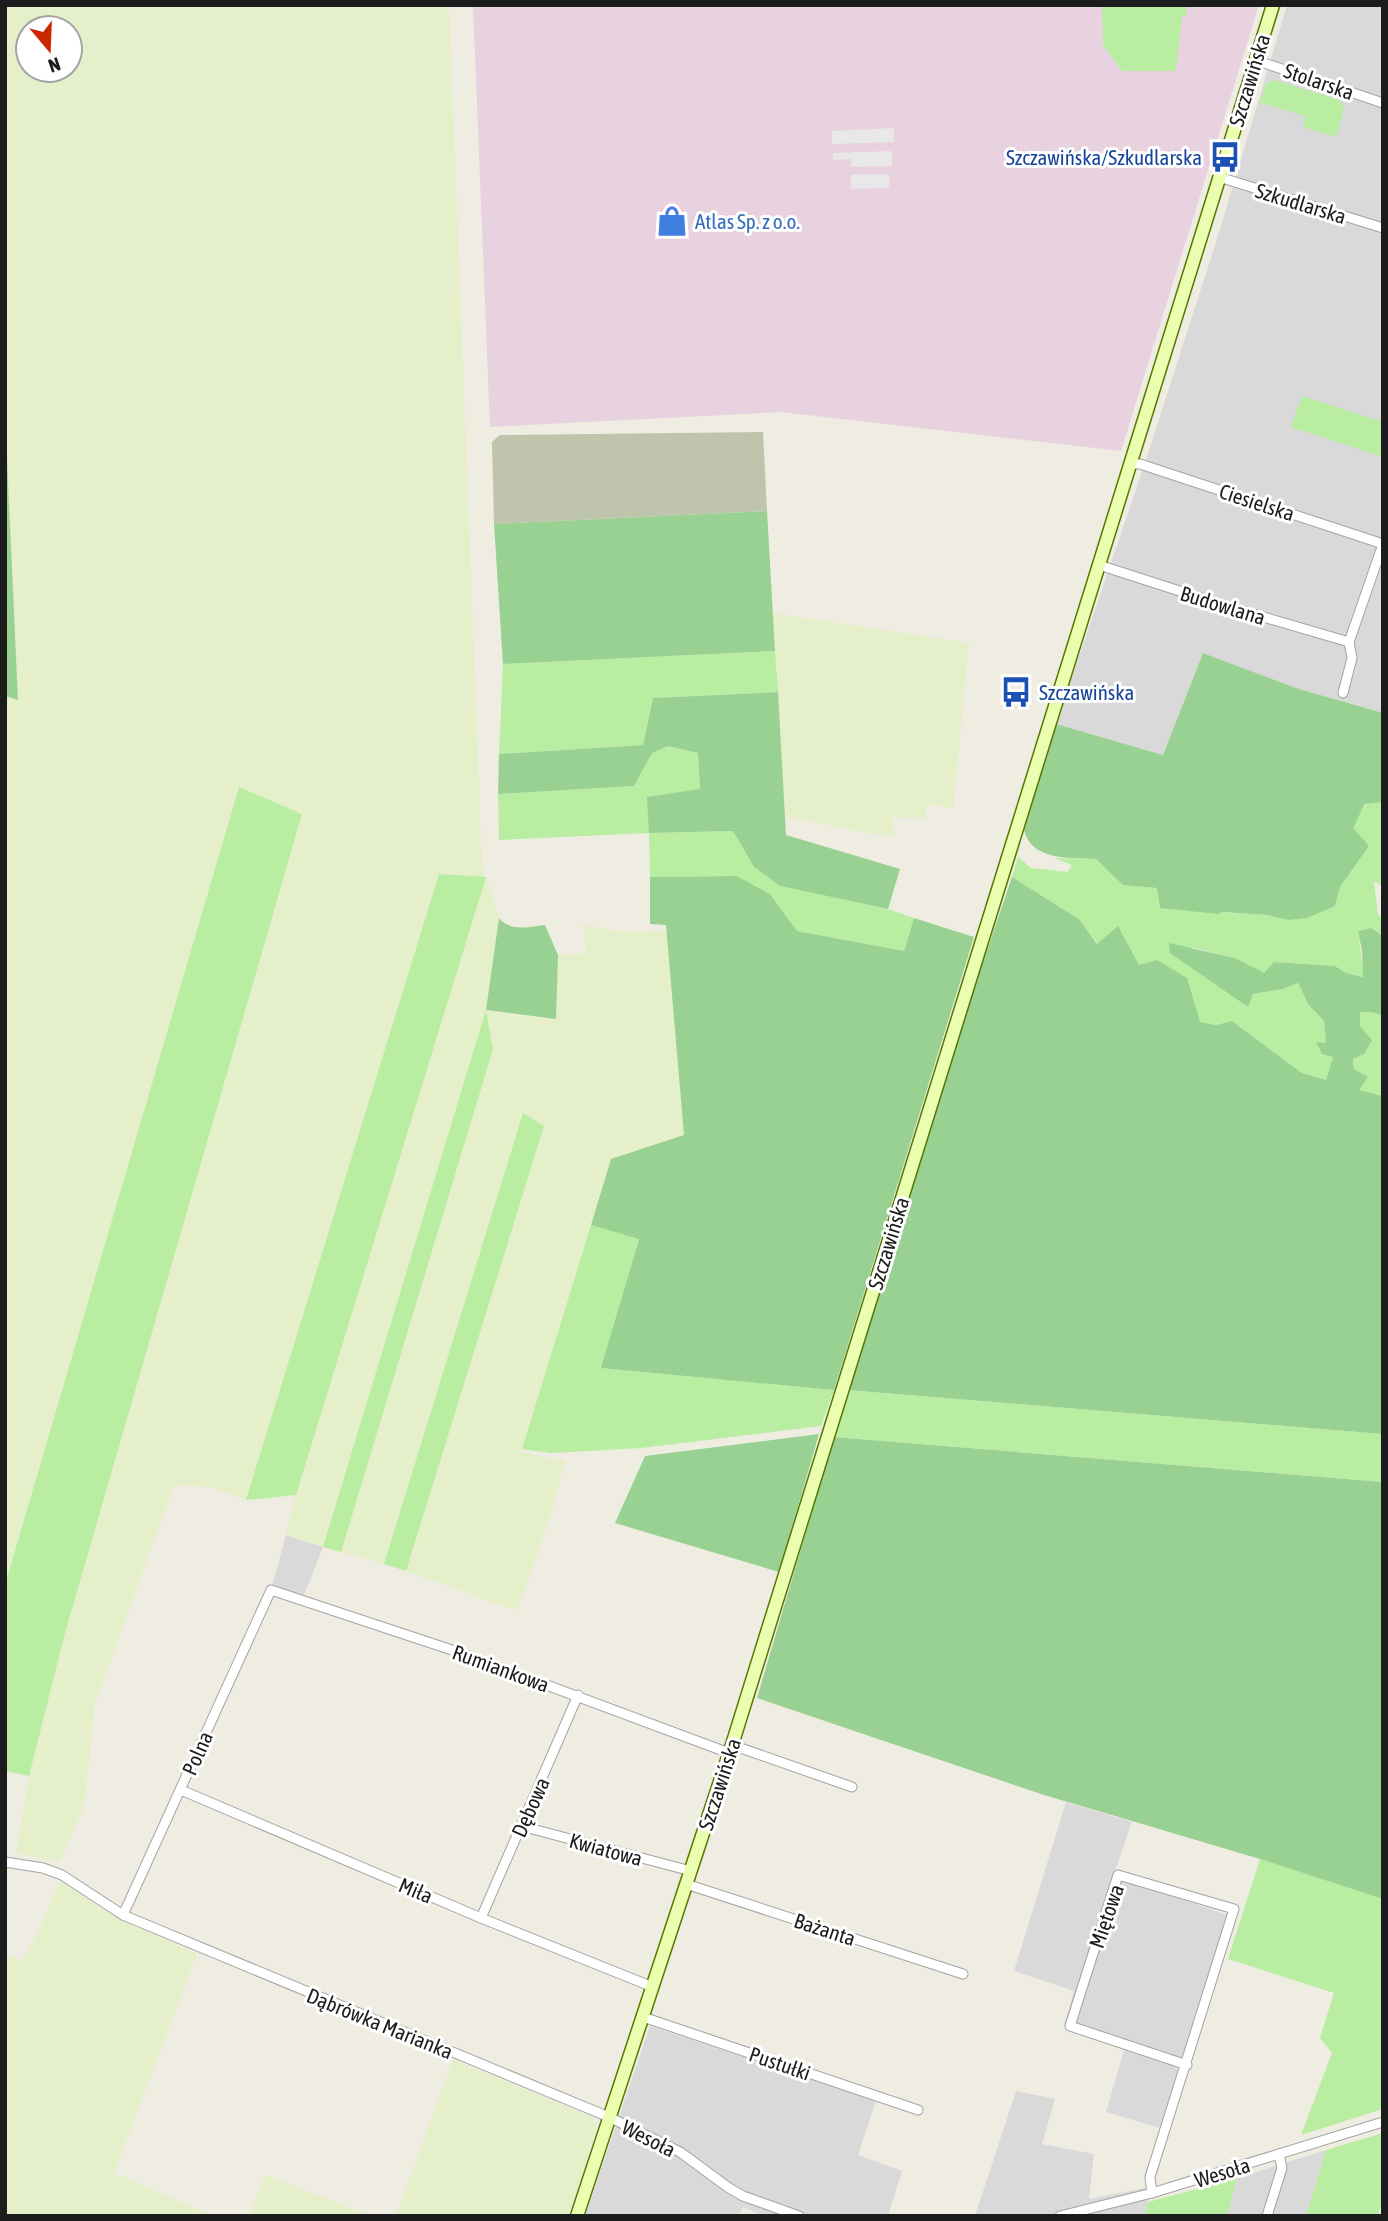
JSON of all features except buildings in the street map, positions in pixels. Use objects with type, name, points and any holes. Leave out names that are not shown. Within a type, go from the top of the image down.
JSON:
[{"type":"street","name":"Szczawińska","points":[[610,2118],[731,1749],[1273,5]]},
{"type":"street","name":"Stolarska","points":[[1255,60],[1383,103]]},
{"type":"street","name":"Szkudlarska","points":[[1219,177],[1383,228]]},
{"type":"street","name":"Ciesielska","points":[[1130,464],[1153,468],[1383,544]]},
{"type":"street","points":[[1343,693],[1352,658],[1349,642],[1383,544]]},
{"type":"street","name":"Budowlana","points":[[1099,565],[1349,642]]},
{"type":"street","name":"Rumiankowa","points":[[271,1590],[458,1652],[731,1749],[852,1787]]},
{"type":"street","name":"Polna","points":[[123,1915],[271,1590]]},
{"type":"street","name":"Dębowa","points":[[481,1918],[578,1695]]},
{"type":"street","name":"Miła","points":[[181,1790],[481,1918],[653,1987]]},
{"type":"street","name":"Kwiatowa","points":[[521,1826],[689,1878]]},
{"type":"street","name":"Dąbrówka Marianka","points":[[5,1862],[43,1868],[62,1875],[123,1915],[610,2118]]},
{"type":"street","name":"Miętowa","points":[[1152,2193],[1150,2177],[1187,2065],[1234,1909],[1118,1875],[1069,2026],[1187,2065]]},
{"type":"street","name":"Bażanta","points":[[689,1878],[963,1974]]},
{"type":"street","name":"Pustułki","points":[[643,2017],[918,2110]]},
{"type":"street","points":[[577,2216],[610,2118]]},
{"type":"street","name":"Wesoła","points":[[610,2118],[680,2152],[744,2196],[799,2216]]},
{"type":"street","name":"Wesoła","points":[[1060,2216],[1152,2193],[1383,2122]]},
{"type":"street","points":[[1267,2216],[1282,2168],[1279,2154]]},
{"type":"shaded area","points":[[5,5],[449,5],[482,864],[499,918],[486,1010],[556,1019],[558,955],[586,953],[583,925],[625,932],[667,930],[684,1136],[611,1160],[521,1452],[565,1461],[550,1518],[517,1611],[406,1571],[544,1126],[523,1113],[384,1564],[341,1552],[493,1049],[486,1012],[323,1547],[286,1535],[485,878],[439,874],[246,1500],[211,1487],[174,1485],[95,1704],[84,1806],[60,1862],[16,1853],[29,1776],[65,1633],[302,814],[239,787],[5,1585],[5,696],[18,699],[5,415]]},
{"type":"shaded area","points":[[473,5],[1259,5],[1121,451],[781,412],[490,427]]},
{"type":"shaded area","points":[[1287,5],[1383,5],[1383,713],[1299,689],[1203,653],[1163,755],[1056,724],[1142,472],[1217,239]]},
{"type":"shaded area","points":[[894,128],[894,142],[832,144],[832,131]]},
{"type":"shaded area","points":[[892,151],[892,166],[851,167],[851,159],[833,160],[833,153]]},
{"type":"shaded area","points":[[889,174],[889,188],[851,189],[851,175]]},
{"type":"shaded area","points":[[763,432],[767,511],[494,524],[492,442],[500,435]]},
{"type":"shaded area","points":[[773,613],[969,643],[953,808],[926,804],[925,819],[892,817],[894,838],[785,817]]},
{"type":"shaded area","points":[[286,1535],[323,1547],[303,1598],[271,1590]]},
{"type":"shaded area","points":[[1066,1802],[1132,1822],[1113,1877],[1234,1917],[1190,2061],[1064,2025],[1074,1991],[1014,1971]]},
{"type":"shaded area","points":[[60,1880],[99,1908],[197,1954],[114,2173],[213,2216],[5,2216],[5,1955],[22,1960],[37,1935]]},
{"type":"shaded area","points":[[650,2026],[876,2101],[858,2155],[902,2171],[888,2216],[763,2216],[743,2207],[739,2216],[585,2216]]},
{"type":"shaded area","points":[[1124,2050],[1174,2066],[1178,2070],[1179,2078],[1163,2129],[1106,2112]]},
{"type":"shaded area","points":[[453,2060],[591,2116],[596,2123],[596,2130],[571,2216],[396,2216]]},
{"type":"shaded area","points":[[1016,2091],[1055,2099],[1042,2144],[1094,2154],[1089,2199],[1145,2188],[1148,2202],[1144,2216],[975,2216]]},
{"type":"shaded area","points":[[1326,2150],[1306,2216],[1227,2216],[1237,2178]]},
{"type":"shaded area","points":[[265,2175],[371,2216],[249,2216]]},
{"type":"green space","points":[[1102,5],[1187,5],[1186,17],[1182,16],[1176,71],[1122,71],[1103,45]]},
{"type":"green space","points":[[1274,80],[1340,100],[1344,108],[1336,137],[1303,127],[1306,116],[1260,103],[1266,84]]},
{"type":"green space","points":[[1302,396],[1383,422],[1383,457],[1291,427]]},
{"type":"green space","points":[[5,415],[18,700],[5,696]]},
{"type":"green space","points":[[767,511],[775,651],[503,664],[494,524]]},
{"type":"green space","points":[[775,651],[778,692],[653,698],[643,745],[499,754],[503,664]]},
{"type":"green space","points":[[1203,653],[1299,689],[1383,713],[1383,809],[1381,802],[1365,804],[1353,828],[1369,846],[1340,887],[1335,906],[1307,918],[1288,920],[1267,915],[1223,912],[1218,914],[1160,908],[1157,888],[1123,885],[1096,859],[1053,856],[1043,853],[1028,840],[1024,830],[1056,724],[1163,755]]},
{"type":"green space","points":[[778,692],[786,835],[900,869],[888,909],[780,886],[754,867],[733,831],[649,833],[647,797],[700,789],[698,753],[668,746],[652,753],[634,786],[498,794],[499,754],[643,745],[653,698]]},
{"type":"green space","points":[[668,746],[698,753],[700,789],[649,833],[499,840],[498,794],[634,786],[652,753]]},
{"type":"green space","points":[[239,787],[302,814],[65,1633],[29,1776],[5,1771],[5,1585]]},
{"type":"green space","points":[[1382,801],[1383,886],[1374,881],[1378,915],[1383,917],[1383,936],[1371,928],[1358,931],[1364,977],[1346,973],[1335,966],[1274,962],[1265,974],[1235,958],[1191,947],[1223,988],[1247,1007],[1253,994],[1283,989],[1298,983],[1308,1004],[1324,1021],[1326,1043],[1317,1042],[1333,1057],[1326,1080],[1302,1073],[1232,1021],[1216,1025],[1200,1022],[1139,966],[1098,944],[1080,920],[1012,877],[1018,857],[1031,868],[1068,872],[1072,865],[1054,858],[1096,859],[1123,885],[1157,888],[1218,914],[1223,912],[1267,915],[1288,920],[1335,906],[1340,887],[1369,846],[1352,828],[1366,804]]},
{"type":"green space","points":[[733,831],[754,867],[780,886],[888,909],[914,918],[904,951],[797,931],[770,894],[737,876],[650,877],[649,833]]},
{"type":"green space","points":[[439,874],[486,877],[296,1495],[246,1500]]},
{"type":"green space","points":[[737,876],[770,894],[797,931],[904,951],[914,918],[974,937],[834,1390],[601,1368],[639,1239],[591,1225],[611,1159],[684,1135],[666,925],[650,924],[650,877]]},
{"type":"green space","points":[[1012,877],[1080,920],[1097,944],[1118,926],[1139,965],[1157,960],[1187,978],[1200,1022],[1216,1025],[1232,1021],[1302,1073],[1326,1080],[1333,1057],[1322,1054],[1316,1042],[1326,1043],[1324,1021],[1308,1004],[1298,983],[1283,989],[1253,994],[1248,1007],[1170,953],[1169,943],[1235,958],[1264,973],[1274,962],[1335,966],[1346,973],[1363,977],[1358,931],[1371,928],[1383,936],[1383,1012],[1381,1015],[1360,1012],[1360,1026],[1372,1040],[1364,1054],[1353,1059],[1354,1069],[1368,1077],[1359,1090],[1382,1096],[1383,1030],[1383,1434],[847,1390],[961,1027]]},
{"type":"green space","points":[[499,918],[514,927],[545,925],[558,955],[556,1019],[486,1010]]},
{"type":"green space","points":[[486,1010],[493,1049],[341,1552],[323,1547]]},
{"type":"green space","points":[[1360,1012],[1380,1015],[1383,1012],[1382,1097],[1358,1090],[1353,1059],[1364,1054]]},
{"type":"green space","points":[[523,1113],[544,1126],[406,1571],[384,1564]]},
{"type":"green space","points":[[591,1225],[639,1238],[602,1368],[834,1390],[821,1426],[641,1448],[551,1453],[522,1449]]},
{"type":"green space","points":[[847,1390],[1383,1434],[1383,1482],[834,1437]]},
{"type":"green space","points":[[819,1434],[779,1572],[615,1523],[645,1456]]},
{"type":"green space","points":[[834,1437],[1383,1482],[1383,1899],[1260,1859],[1041,1794],[757,1698]]},
{"type":"green space","points":[[1260,1859],[1383,1899],[1383,2109],[1301,2135],[1332,2053],[1320,2038],[1334,1993],[1228,1959]]},
{"type":"green space","points":[[1383,2133],[1383,2201],[1378,2216],[1306,2216],[1326,2150]]},
{"type":"green space","points":[[1237,2178],[1227,2216],[1144,2216],[1148,2202]]},
{"type":"place","name":"Szczawińska/Szkudlarska","points":[[1225,157]]},
{"type":"place","name":"Atlas Sp. z o.o.","points":[[672,221]]},
{"type":"place","name":"Szczawińska","points":[[1016,692]]}]
